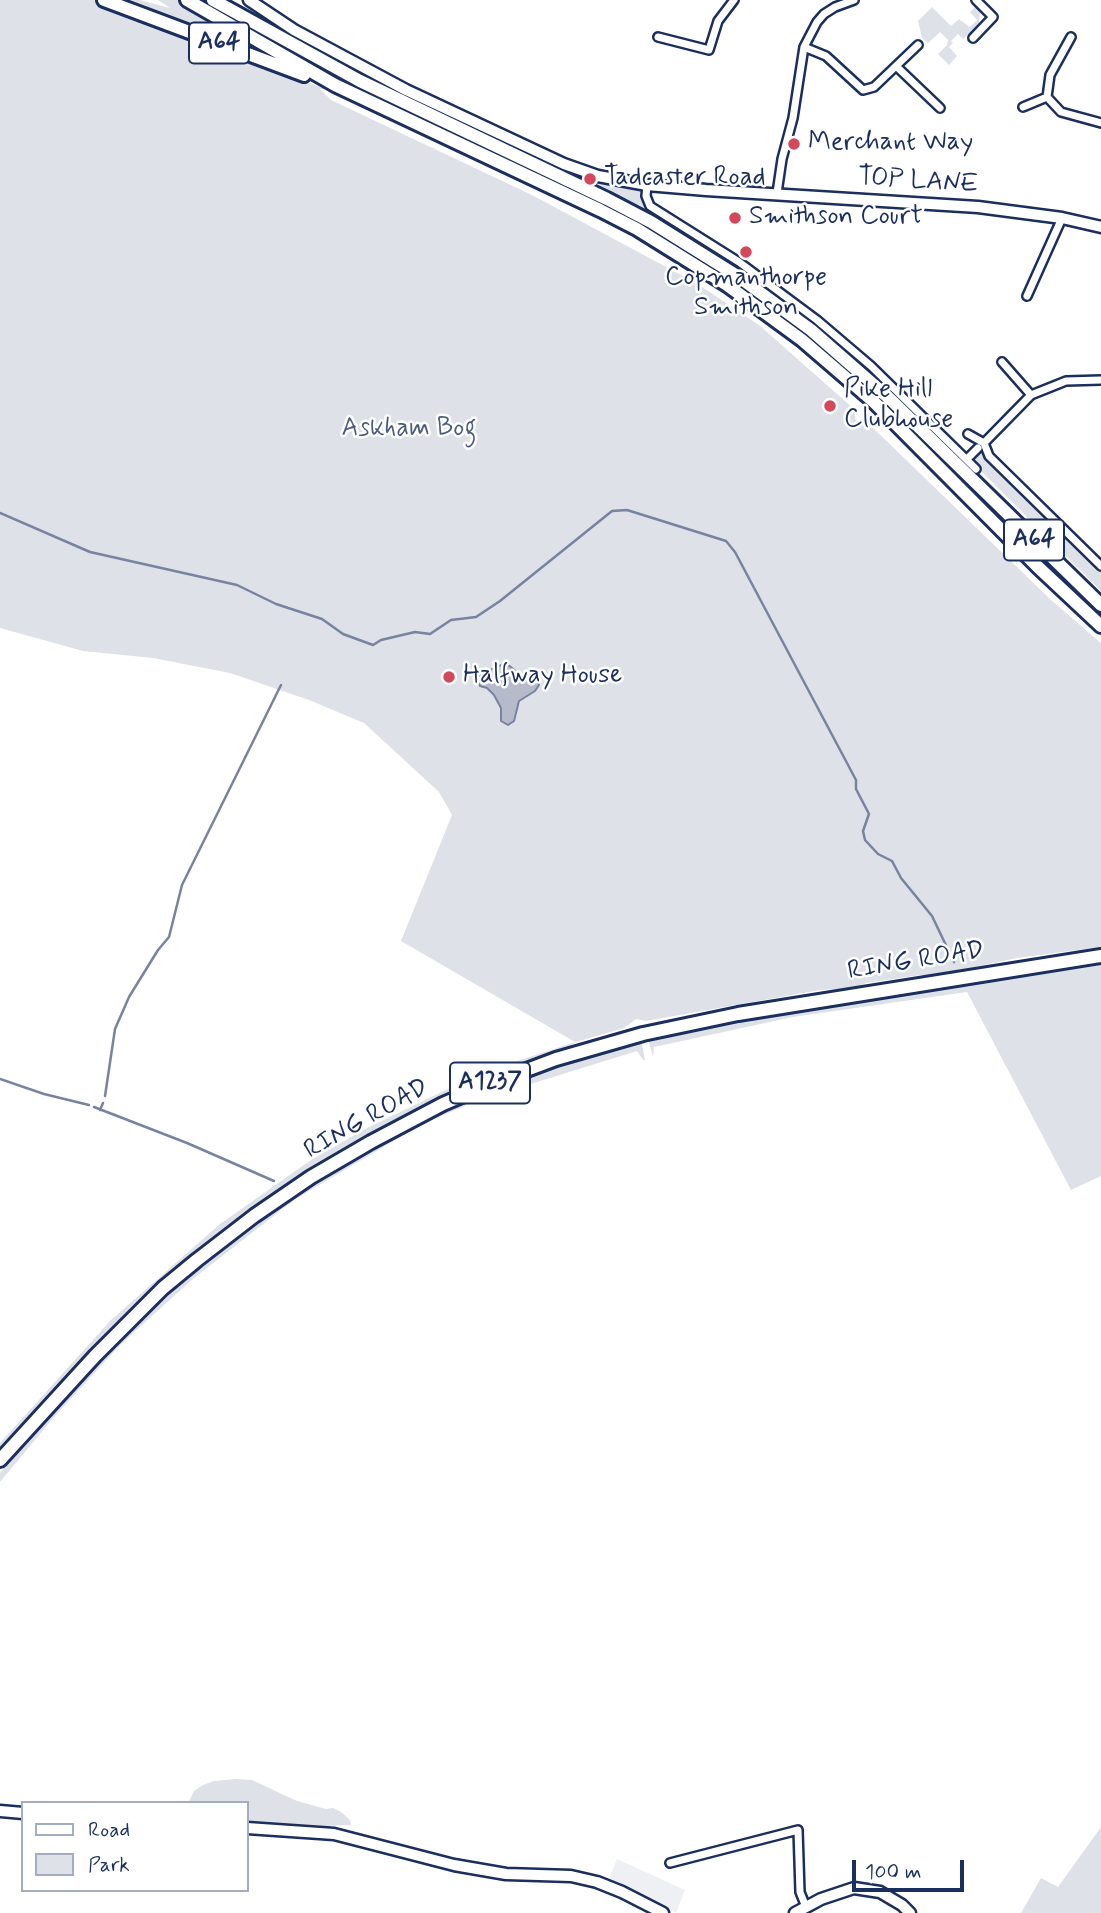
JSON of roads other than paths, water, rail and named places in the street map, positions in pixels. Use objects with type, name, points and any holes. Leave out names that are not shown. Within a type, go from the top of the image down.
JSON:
[{"type":"highway","name":"A64","points":[[104,0],[335,85]]},
{"type":"highway","name":"A64","points":[[187,0],[335,85],[609,215],[680,255],[756,305],[802,340],[874,402],[1038,567],[1101,626]]},
{"type":"highway","name":"A64","points":[[213,0],[294,47],[371,87],[618,204],[739,277],[811,330],[882,392],[1101,605]]},
{"type":"highway","name":"RING ROAD","points":[[0,1460],[127,1323],[197,1260],[311,1177],[443,1104],[556,1059],[643,1034],[738,1014],[1101,956]]},
{"type":"street","points":[[249,0],[309,39],[406,90],[583,171],[608,179],[647,185],[646,196],[650,206],[739,262],[808,313],[871,366],[976,469]]},
{"type":"street","points":[[707,59],[718,21],[734,0]]},
{"type":"street","points":[[777,193],[804,47],[817,22],[833,3],[855,0]]},
{"type":"street","points":[[973,38],[993,17],[976,0]]},
{"type":"street","points":[[657,37],[709,50]]},
{"type":"street","points":[[1071,37],[1049,75],[1047,97],[1060,113],[1101,122]]},
{"type":"street","points":[[804,47],[826,56],[863,90],[874,87],[918,45]]},
{"type":"street","points":[[896,66],[940,108]]},
{"type":"street","points":[[1023,107],[1047,97]]},
{"type":"street","name":"TOP LANE","points":[[647,185],[975,206],[1062,218],[1101,227]]},
{"type":"street","points":[[1039,294],[1028,293],[1062,218]]},
{"type":"street","points":[[1002,362],[1031,394]]},
{"type":"street","points":[[967,459],[1031,394],[1066,381],[1101,380]]},
{"type":"street","points":[[968,434],[1101,566]]},
{"type":"street","points":[[0,1811],[21,1813]]},
{"type":"street","points":[[248,1828],[334,1834],[454,1865],[506,1874],[571,1876],[622,1892],[663,1913]]},
{"type":"street","points":[[670,1863],[798,1830],[800,1892],[806,1907]]},
{"type":"street","points":[[796,1913],[835,1893],[854,1888],[880,1892],[910,1913]]},
{"type":"water","points":[[506,663],[519,674],[537,680],[539,685],[535,691],[519,701],[514,721],[508,725],[501,721],[501,708],[494,695],[487,688],[480,686],[477,680],[483,673]]},
{"type":"waterway","points":[[0,513],[90,552],[237,585],[276,604],[322,619],[343,634],[373,645],[381,640],[415,632],[430,634],[451,620],[476,617],[500,601],[612,511],[627,510],[726,541],[735,552],[856,780],[856,789],[869,814],[863,831],[865,840],[878,854],[892,861],[901,878],[932,916],[954,962]]},
{"type":"waterway","points":[[105,1096],[115,1029],[129,997],[169,937],[182,885],[281,685]]},
{"type":"waterway","points":[[0,1079],[89,1105]]},
{"type":"waterway","points":[[100,1110],[103,1103]]},
{"type":"waterway","points":[[94,1107],[274,1181]]},
{"type":"place","name":"Merchant Way","points":[[794,144]]},
{"type":"place","name":"Tadcaster Road","points":[[590,179]]},
{"type":"place","name":"Smithson Court","points":[[735,218]]},
{"type":"place","name":"Copmanthorpe Smithson","points":[[746,252]]},
{"type":"place","name":"Pike Hill Clubhouse","points":[[830,406]]},
{"type":"place","name":"Halfway House","points":[[449,677]]},
{"type":"park label","name":"Askham Bog","points":[[409,430]]}]
